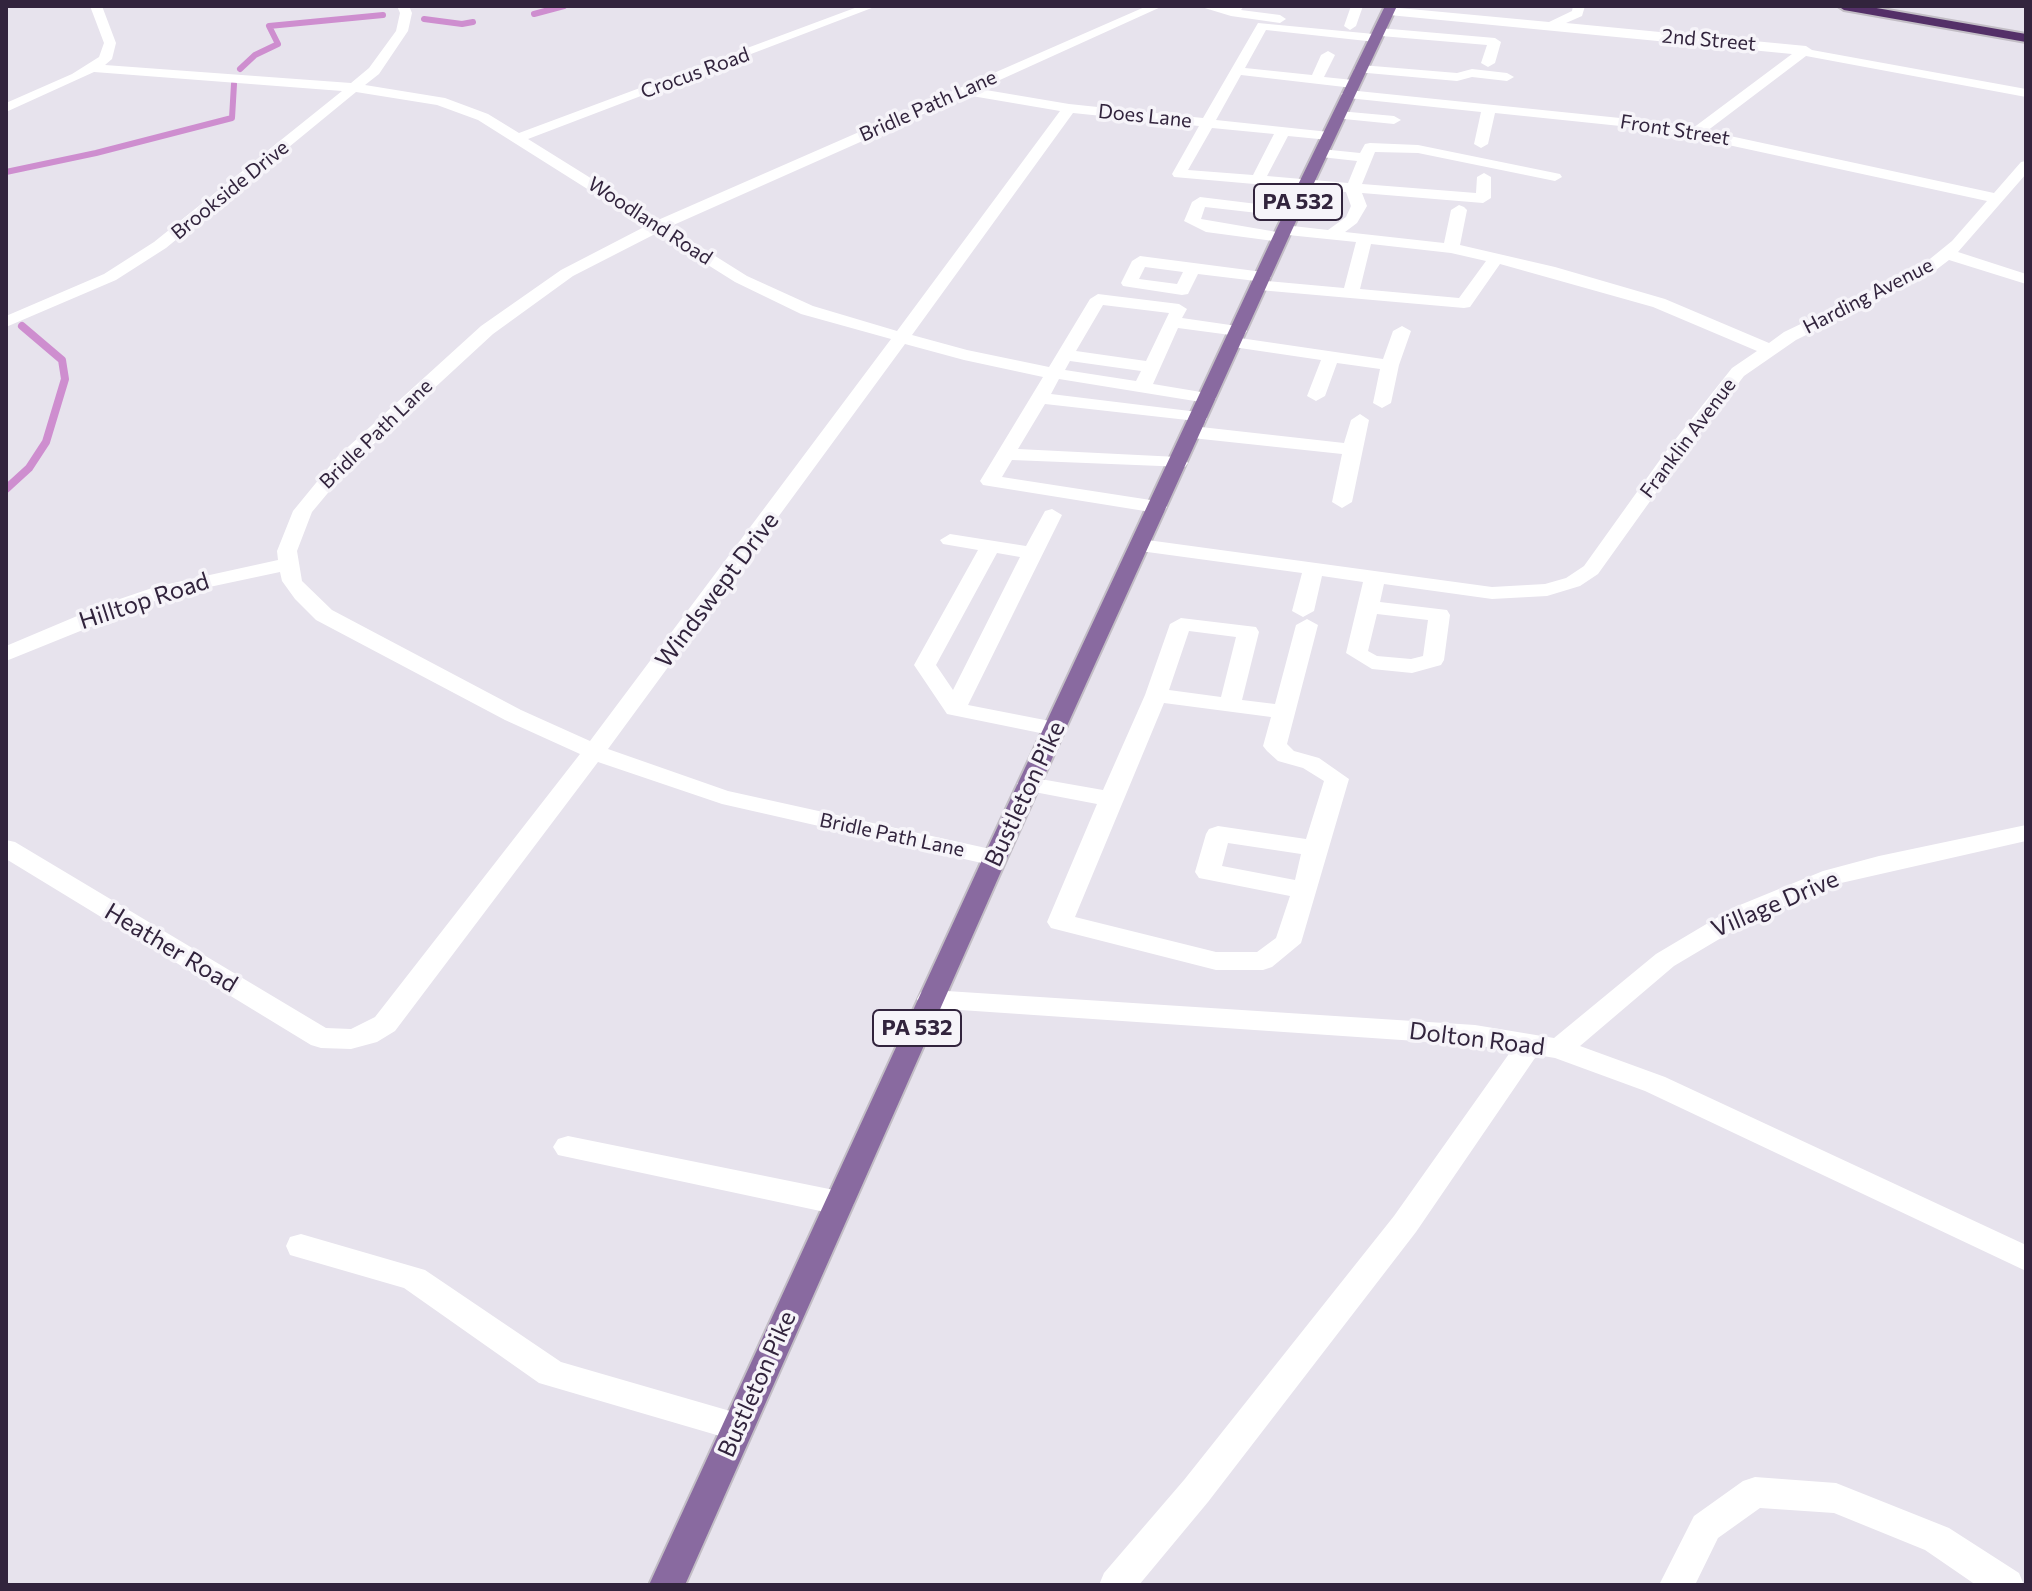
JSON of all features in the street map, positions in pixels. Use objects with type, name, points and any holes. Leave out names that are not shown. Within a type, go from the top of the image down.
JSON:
[{"type":"highway","points":[[1844,6],[2026,38]]},
{"type":"highway","points":[[1915,6],[2026,25]]},
{"type":"main road","name":"Bustleton Pike","points":[[667,1585],[995,858],[1361,69],[1343,52],[1383,23]]},
{"type":"street","points":[[6,108],[93,68],[110,49],[96,6]]},
{"type":"street","name":"Brookside Drive","points":[[6,322],[70,296],[144,257],[374,71],[395,44],[405,19],[403,6]]},
{"type":"street","name":"Crocus Road","points":[[519,138],[871,6]]},
{"type":"street","name":"Bridle Path Lane","points":[[995,858],[722,797],[654,775],[513,715],[324,615],[292,581],[288,564],[291,535],[322,485],[345,460],[454,359],[516,308],[567,273],[659,226],[1157,6]]},
{"type":"street","points":[[1204,6],[1350,26],[1383,23],[1495,42],[1488,63]]},
{"type":"street","points":[[1276,18],[1286,6]]},
{"type":"street","points":[[1350,26],[1357,6]]},
{"type":"street","points":[[1551,26],[1578,13],[1579,6]]},
{"type":"street","name":"2nd Street","points":[[1383,23],[1433,16],[1806,50],[2026,93]]},
{"type":"street","points":[[1383,23],[1335,34],[1262,26],[1179,174],[1483,198],[1484,177]]},
{"type":"street","points":[[1316,80],[1343,52],[1335,34]]},
{"type":"street","points":[[1697,132],[1806,50]]},
{"type":"street","name":"Woodland Road","points":[[93,68],[354,88],[440,101],[483,117],[741,279],[783,300],[902,339],[1053,373],[1207,398]]},
{"type":"street","points":[[1361,69],[1457,77],[1472,73],[1507,77]]},
{"type":"street","name":"Front Street","points":[[1237,71],[1316,80],[1401,99],[1697,132],[1996,198]]},
{"type":"street","points":[[1406,84],[1459,89],[1456,105]]},
{"type":"street","name":"Does Lane","points":[[962,90],[1069,108],[1329,136]]},
{"type":"street","points":[[1387,140],[1401,99]]},
{"type":"street","name":"Windswept Drive","points":[[338,1041],[367,1035],[385,1024],[902,339],[1069,108]]},
{"type":"street","points":[[1481,144],[1489,108]]},
{"type":"street","points":[[1339,115],[1394,120]]},
{"type":"street","points":[[1257,181],[1283,131]]},
{"type":"street","points":[[1331,235],[1352,220],[1359,206],[1353,189],[1370,147],[1418,149],[1555,177]]},
{"type":"street","points":[[1321,153],[1365,158]]},
{"type":"street","name":"Harding Avenue","points":[[1768,349],[1894,288],[1947,254],[2026,165]]},
{"type":"street","points":[[1293,212],[1200,202],[1192,221],[1206,227],[1331,235],[1451,248],[1587,280],[1659,303],[1768,349]]},
{"type":"street","points":[[1451,248],[1459,210]]},
{"type":"street","points":[[1351,293],[1365,238]]},
{"type":"street","points":[[1947,254],[2026,279]]},
{"type":"street","points":[[1193,268],[1351,293],[1464,303],[1496,258]]},
{"type":"street","points":[[1142,388],[1179,309],[1098,299],[990,481],[1157,507]]},
{"type":"street","points":[[1172,322],[1331,356],[1390,365]]},
{"type":"street","points":[[1382,403],[1390,365],[1402,331]]},
{"type":"street","name":"Franklin Avenue","points":[[1140,545],[1443,586],[1517,593],[1560,586],[1591,570],[1723,389],[1768,349]]},
{"type":"street","points":[[1064,355],[1152,367]]},
{"type":"street","points":[[1316,396],[1331,356]]},
{"type":"street","points":[[1038,398],[1352,449]]},
{"type":"street","points":[[1342,502],[1360,420]]},
{"type":"street","points":[[1006,454],[1178,463]]},
{"type":"street","points":[[955,709],[1052,515]]},
{"type":"street","points":[[950,540],[1032,553]]},
{"type":"street","points":[[991,546],[925,665],[955,709],[1055,729]]},
{"type":"street","name":"Hilltop Road","points":[[6,654],[115,607],[162,591],[288,564]]},
{"type":"street","points":[[1230,704],[1248,632],[1181,624],[1156,695],[1060,922],[1216,961],[1263,961],[1288,943],[1337,779],[1311,763],[1286,756],[1275,746],[1305,618],[1313,569]]},
{"type":"street","points":[[1375,577],[1357,653],[1372,662],[1412,666],[1433,660],[1443,586]]},
{"type":"street","points":[[1368,607],[1439,615]]},
{"type":"street","points":[[1156,695],[1284,712]]},
{"type":"street","points":[[1029,784],[1111,799]]},
{"type":"street","name":"Village Drive","points":[[1117,1585],[1196,1491],[1544,1046],[1665,960],[1744,913],[1832,877],[2026,833]]},
{"type":"street","points":[[1305,890],[1208,872],[1218,834],[1315,848]]},
{"type":"street","name":"Heather Road","points":[[6,848],[321,1038],[338,1041]]},
{"type":"street","name":"Dolton Road","points":[[931,999],[1460,1033],[1544,1046],[1655,1084],[2026,1259]]},
{"type":"street","points":[[568,1147],[839,1203]]},
{"type":"street","points":[[301,1246],[414,1279],[551,1373],[737,1427]]},
{"type":"street","points":[[1677,1585],[1706,1527],[1755,1492],[1836,1498],[1937,1539],[2006,1585]]},
{"type":"waterway","points":[[534,14],[564,6]]},
{"type":"waterway","points":[[240,69],[255,55],[278,44],[269,26],[383,15]]},
{"type":"waterway","points":[[424,19],[462,24],[473,22]]},
{"type":"waterway","points":[[6,172],[96,153],[232,118],[234,84]]},
{"type":"waterway","points":[[6,489],[29,468],[46,442],[65,379],[62,360],[22,326]]}]
